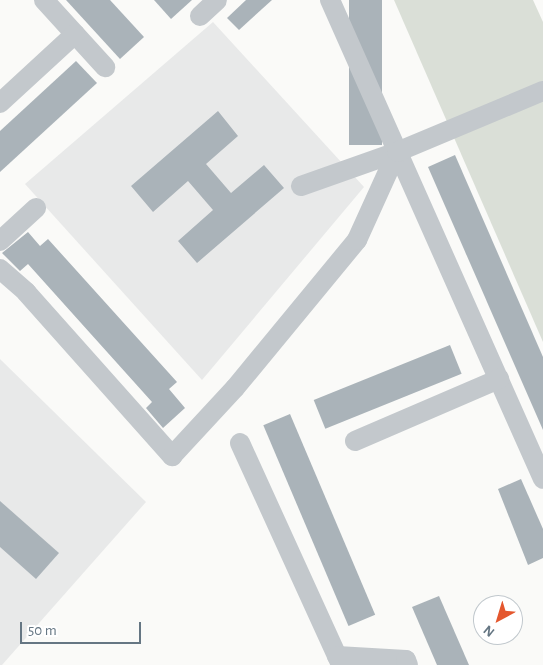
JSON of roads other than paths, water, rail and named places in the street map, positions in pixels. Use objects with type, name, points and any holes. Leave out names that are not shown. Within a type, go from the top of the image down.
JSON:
[{"type":"lane","points":[[44,0],[105,67]]},
{"type":"lane","points":[[200,16],[217,0]]},
{"type":"lane","points":[[330,0],[543,478]]},
{"type":"lane","points":[[0,103],[75,34]]},
{"type":"lane","points":[[301,186],[397,152],[543,91]]},
{"type":"lane","points":[[0,269],[26,292],[172,456],[235,388],[357,240],[397,152]]},
{"type":"lane","points":[[0,241],[36,208]]},
{"type":"lane","points":[[355,441],[499,379]]},
{"type":"lane","points":[[240,443],[339,661],[406,660],[408,665]]}]
